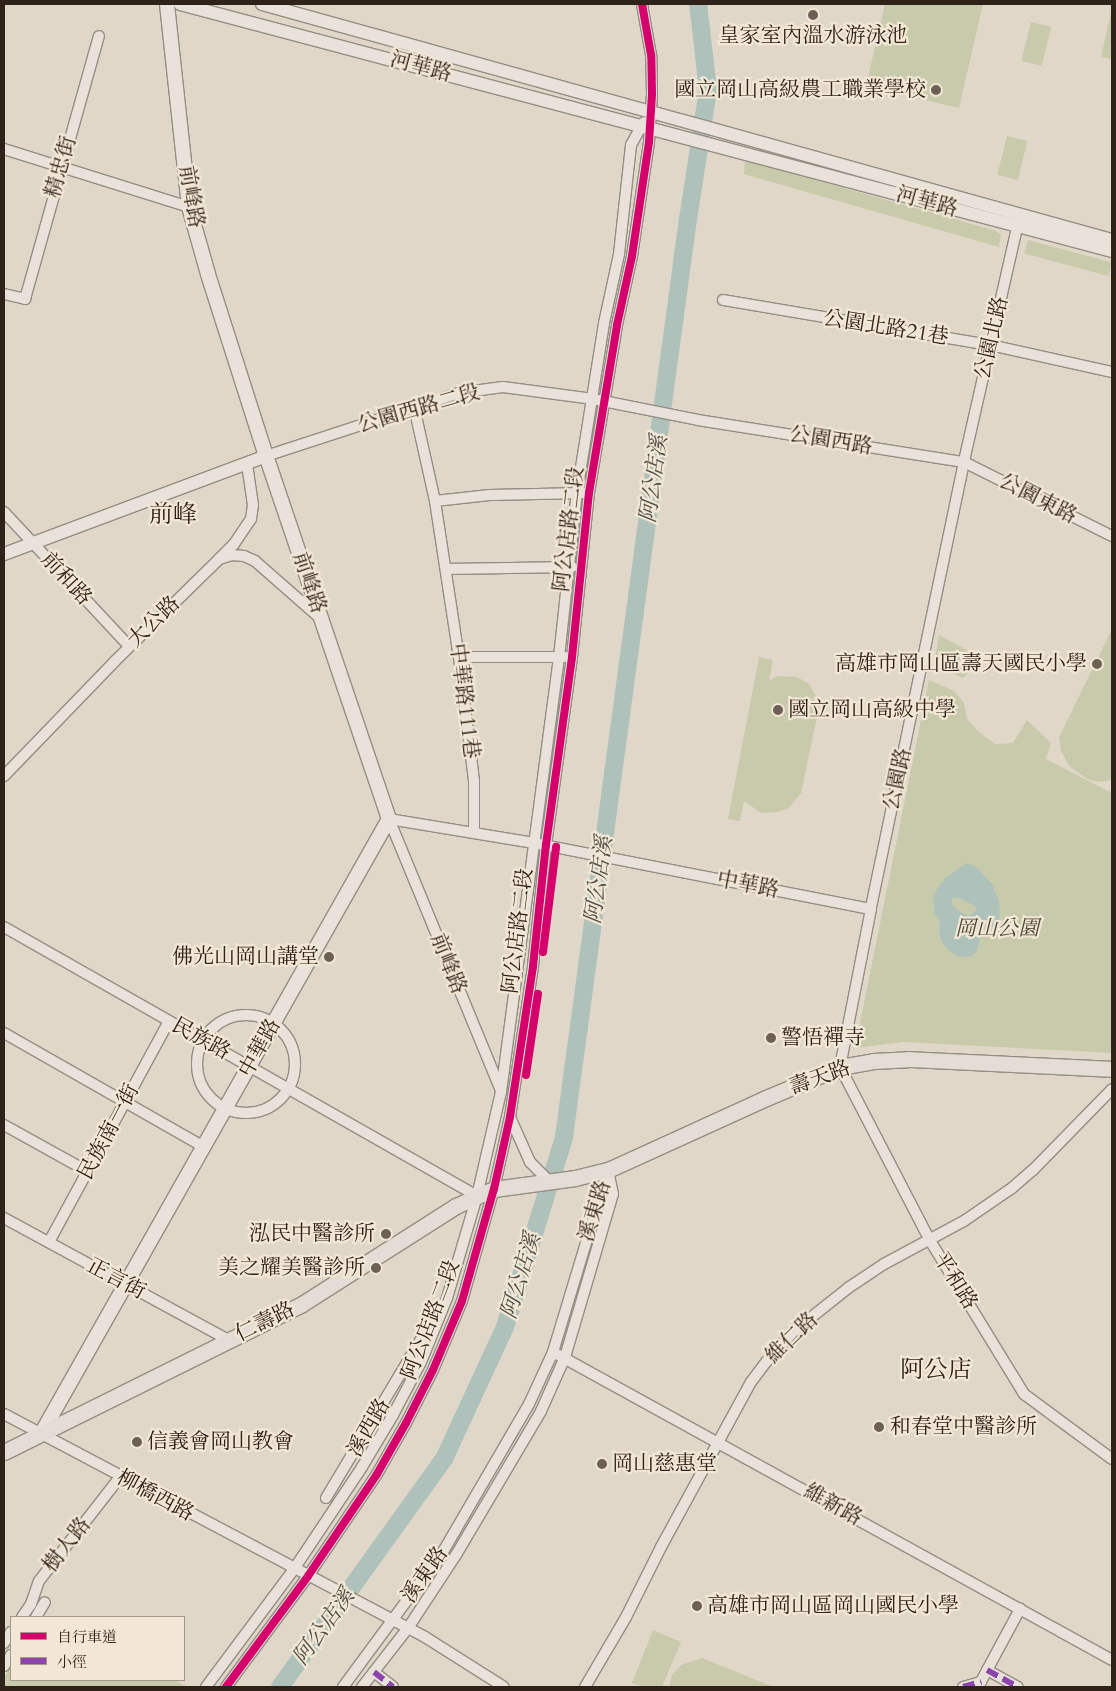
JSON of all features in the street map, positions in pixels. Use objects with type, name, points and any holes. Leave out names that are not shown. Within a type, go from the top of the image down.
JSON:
[{"type":"main road","name":"前峰路","points":[[167,4],[190,207],[208,274],[266,456],[389,819]]},
{"type":"main road","name":"中華路","points":[[41,1434],[389,819]]},
{"type":"main road","name":"壽天路","points":[[549,1181],[575,1178],[608,1170],[766,1098],[840,1067],[873,1061],[908,1059],[1112,1069]]},
{"type":"main road","name":"仁壽路","points":[[4,1452],[302,1304],[456,1206],[494,1189],[549,1181]]},
{"type":"street","name":"河華路","points":[[180,4],[742,152],[1019,221],[1112,240]]},
{"type":"street","name":"河華路","points":[[262,4],[743,136],[1112,251]]},
{"type":"street","points":[[642,4],[657,112]]},
{"type":"street","name":"精忠街","points":[[4,294],[25,299],[99,36]]},
{"type":"street","name":"阿公店路二段","points":[[226,1687],[308,1576],[377,1474],[433,1370],[462,1301],[494,1189],[510,1117],[533,966],[546,846],[572,657],[589,493],[632,256],[651,128],[657,112]]},
{"type":"street","name":"阿公店路二段","points":[[206,1687],[294,1569],[362,1467],[421,1362],[447,1298],[477,1196],[501,1092],[558,657],[577,492],[604,323],[619,254],[631,145],[651,128]]},
{"type":"street","points":[[4,150],[190,207]]},
{"type":"street","name":"公園北路","points":[[964,462],[1019,221]]},
{"type":"street","points":[[619,254],[632,256]]},
{"type":"street","name":"公園北路21巷","points":[[723,300],[990,345],[1112,372]]},
{"type":"street","name":"公園西路二段","points":[[266,456],[459,393],[504,387],[605,402]]},
{"type":"street","name":"公園西路","points":[[605,402],[698,420],[964,462]]},
{"type":"street","name":"中華路111巷","points":[[414,407],[435,501],[459,657],[474,781],[474,833]]},
{"type":"street","points":[[4,554],[266,456]]},
{"type":"street","name":"公園東路","points":[[964,462],[1112,536]]},
{"type":"street","name":"公園路","points":[[840,1067],[871,908],[964,462]]},
{"type":"street","name":"大公路","points":[[4,776],[129,646],[234,544],[251,519],[253,506],[247,464]]},
{"type":"street","points":[[435,501],[490,495],[589,493]]},
{"type":"street","name":"前和路","points":[[4,512],[129,646]]},
{"type":"street","points":[[219,559],[244,556],[255,561],[321,619]]},
{"type":"street","points":[[446,569],[580,567]]},
{"type":"street","points":[[459,657],[572,657]]},
{"type":"street","points":[[546,751],[558,753]]},
{"type":"street","points":[[389,819],[546,846]]},
{"type":"street","name":"前峰路","points":[[389,819],[510,1117],[530,1162],[549,1181]]},
{"type":"street","name":"中華路","points":[[546,846],[871,908]]},
{"type":"street","name":"民族路","points":[[4,928],[477,1196]]},
{"type":"street","points":[[518,964],[533,966]]},
{"type":"street","points":[[240,1016],[256,1016],[273,1024],[290,1044],[294,1059],[294,1074],[288,1089],[279,1101],[266,1109],[251,1113],[225,1109],[210,1097],[201,1084],[197,1062],[203,1040],[219,1024],[240,1016]]},
{"type":"street","name":"民族南一街","points":[[49,1242],[169,1021]]},
{"type":"street","points":[[4,1033],[204,1147]]},
{"type":"street","name":"平和路","points":[[840,1067],[929,1240],[1024,1394],[1112,1459]]},
{"type":"street","name":"維仁路","points":[[585,1687],[626,1616],[661,1547],[751,1382],[794,1331],[884,1264],[964,1221],[1012,1188],[1033,1170],[1112,1089]]},
{"type":"street","points":[[4,1125],[87,1171]]},
{"type":"street","name":"溪東路","points":[[343,1687],[394,1621],[444,1550],[529,1404],[553,1352],[608,1170]]},
{"type":"street","name":"溪東路","points":[[362,1687],[408,1628],[456,1555],[541,1411],[565,1358],[613,1194],[608,1170]]},
{"type":"street","name":"正言街","points":[[4,1218],[229,1340]]},
{"type":"street","name":"溪西路","points":[[326,1498],[426,1331]]},
{"type":"street","name":"維新路","points":[[553,1352],[1112,1660]]},
{"type":"street","name":"柳橋西路","points":[[4,1414],[408,1628],[478,1668],[504,1687]]},
{"type":"street","name":"樹人路","points":[[23,1616],[31,1604],[39,1581],[120,1477]]},
{"type":"street","points":[[37,1616],[45,1602]]},
{"type":"street","points":[[963,1687],[979,1685],[1020,1609]]},
{"type":"street","points":[[987,1670],[1018,1687]]},
{"type":"street","points":[[374,1672],[393,1687]]},
{"type":"green space","points":[[885,4],[983,4],[959,108],[866,86]]},
{"type":"green space","points":[[1112,8],[1112,59],[1101,57]]},
{"type":"green space","points":[[1031,22],[1051,27],[1042,66],[1021,61]]},
{"type":"green space","points":[[1007,136],[1027,141],[1018,180],[997,175]]},
{"type":"green space","points":[[745,160],[996,231],[1001,235],[999,247],[744,174]]},
{"type":"green space","points":[[1028,240],[1112,263],[1108,276],[1024,254]]},
{"type":"green space","name":"高雄市岡山區壽天國民小學","points":[[1112,629],[1112,780],[1098,782],[1087,779],[1070,767],[1061,751],[1059,737]]},
{"type":"green space","points":[[939,635],[983,659],[963,678],[934,665]]},
{"type":"green space","points":[[759,657],[773,660],[769,681],[778,676],[797,677],[809,684],[820,703],[801,793],[789,808],[778,812],[761,813],[744,801],[740,821],[728,819]]},
{"type":"green space","name":"岡山公園","points":[[929,680],[954,691],[964,703],[967,719],[978,731],[995,744],[1013,743],[1027,720],[1051,743],[1046,759],[1112,793],[1112,1053],[903,1042],[855,1048]]},
{"type":"green space","points":[[653,1630],[681,1642],[662,1687],[644,1687],[632,1683]]},
{"type":"green space","points":[[702,1658],[774,1687],[669,1687],[672,1675],[681,1665]]},
{"type":"green space","points":[[10,1668],[10,1681],[177,1681],[187,1687],[4,1687],[4,1678]]},
{"type":"water","points":[[967,863],[976,867],[992,884],[999,902],[998,922],[981,937],[977,950],[972,956],[960,957],[950,952],[942,942],[939,931],[940,922],[935,914],[933,900],[937,889],[945,878]],"holes":[[[953,898],[959,898],[973,905],[977,910],[969,916],[960,912],[951,904]]]},
{"type":"waterway","name":"阿公店溪","points":[[280,1687],[444,1459],[505,1327],[564,1137],[688,219],[708,90],[698,4]]},
{"type":"marked path","points":[[987,1670],[1018,1687]]},
{"type":"marked path","points":[[374,1672],[393,1687]]},
{"type":"marked path","points":[[963,1687],[981,1682]]},
{"type":"cycle path","points":[[226,1687],[308,1576],[377,1474],[406,1423],[433,1370],[462,1301],[494,1189],[510,1117],[533,966],[546,845],[572,657],[589,493],[617,325],[632,256],[649,142],[652,94],[651,55],[642,4]]},
{"type":"cycle path","points":[[543,952],[556,847]]},
{"type":"cycle path","points":[[526,1075],[538,994]]},
{"type":"place","name":"皇家室內溫水游泳池","points":[[813,15]]},
{"type":"place","name":"國立岡山高級農工職業學校","points":[[936,90]]},
{"type":"place","name":"高雄市岡山區壽天國民小學","points":[[1097,664]]},
{"type":"place","name":"國立岡山高級中學","points":[[778,710]]},
{"type":"place","name":"佛光山岡山講堂","points":[[329,957]]},
{"type":"place","name":"警悟禪寺","points":[[771,1038]]},
{"type":"place","name":"泓民中醫診所","points":[[386,1234]]},
{"type":"place","name":"美之耀美醫診所","points":[[376,1268]]},
{"type":"place","name":"和春堂中醫診所","points":[[879,1427]]},
{"type":"place","name":"信義會岡山教會","points":[[137,1442]]},
{"type":"place","name":"岡山慈惠堂","points":[[602,1464]]},
{"type":"place","name":"高雄市岡山區岡山國民小學","points":[[697,1606]]},
{"type":"district","name":"前峰","points":[[173,515]]},
{"type":"district","name":"阿公店","points":[[936,1370]]}]
